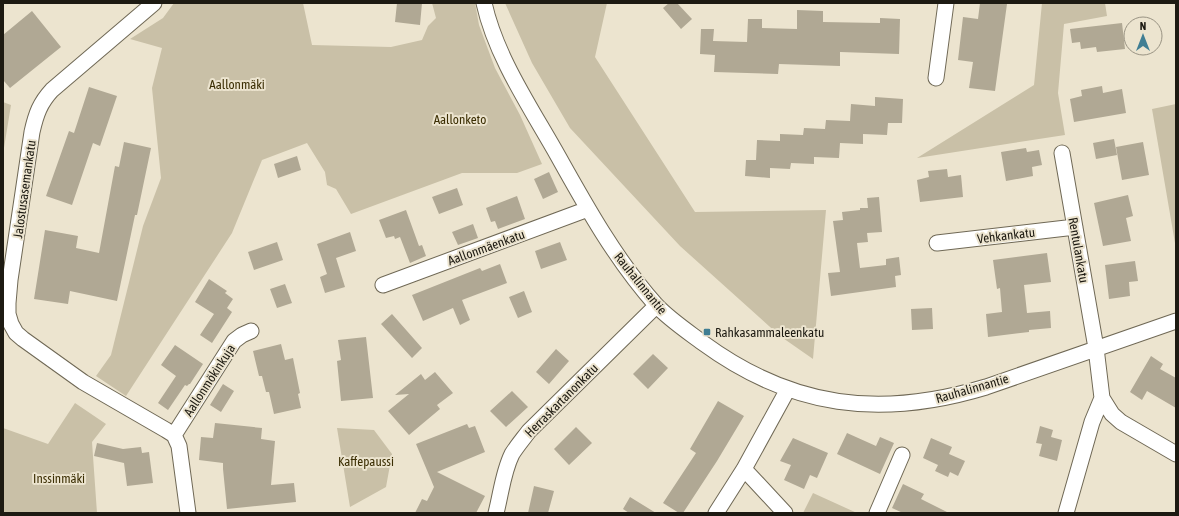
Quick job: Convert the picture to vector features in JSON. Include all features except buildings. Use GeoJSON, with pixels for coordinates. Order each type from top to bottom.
{"type":"FeatureCollection","features":[{"type":"Feature","properties":{"kind":"street","name":"Jalostusasemankatu"},"geometry":{"type":"LineString","coordinates":[[154,3],[52,90],[39,109],[34,120],[32,132],[10,280],[8,314],[11,324],[23,339],[83,382],[174,435]]}},
{"type":"Feature","properties":{"kind":"street","name":"Rauhalinnantie"},"geometry":{"type":"LineString","coordinates":[[484,3],[488,22],[514,79],[588,209],[618,256],[656,306],[671,319],[720,355],[755,375],[788,389],[811,396],[861,405],[888,405],[940,399],[962,394],[1176,321]]}},
{"type":"Feature","properties":{"kind":"street"},"geometry":{"type":"LineString","coordinates":[[936,78],[946,3]]}},
{"type":"Feature","properties":{"kind":"street","name":"Rentulankatu"},"geometry":{"type":"LineString","coordinates":[[1062,153],[1096,348],[1102,398]]}},
{"type":"Feature","properties":{"kind":"street","name":"Aallonmäenkatu"},"geometry":{"type":"LineString","coordinates":[[383,285],[588,209]]}},
{"type":"Feature","properties":{"kind":"street","name":"Vehkankatu"},"geometry":{"type":"LineString","coordinates":[[937,243],[1075,226]]}},
{"type":"Feature","properties":{"kind":"street","name":"Herraskartanonkatu"},"geometry":{"type":"LineString","coordinates":[[496,513],[507,469],[512,455],[519,443],[529,431],[656,306]]}},
{"type":"Feature","properties":{"kind":"street","name":"Aallonmökinkuja"},"geometry":{"type":"LineString","coordinates":[[174,435],[234,341],[251,331]]}},
{"type":"Feature","properties":{"kind":"street"},"geometry":{"type":"LineString","coordinates":[[716,513],[744,469],[788,389]]}},
{"type":"Feature","properties":{"kind":"street"},"geometry":{"type":"LineString","coordinates":[[1102,398],[1112,414],[1121,422],[1176,454]]}},
{"type":"Feature","properties":{"kind":"street"},"geometry":{"type":"LineString","coordinates":[[1066,513],[1092,422],[1102,398]]}},
{"type":"Feature","properties":{"kind":"street"},"geometry":{"type":"LineString","coordinates":[[174,435],[179,446],[188,513]]}},
{"type":"Feature","properties":{"kind":"street"},"geometry":{"type":"LineString","coordinates":[[877,513],[902,455]]}},
{"type":"Feature","properties":{"kind":"street"},"geometry":{"type":"LineString","coordinates":[[744,469],[785,513]]}},
{"type":"Feature","properties":{"kind":"green space","name":"Aallonmäki"},"geometry":{"type":"Polygon","coordinates":[[[174,3],[303,3],[312,45],[391,47],[422,40],[428,26],[436,18],[432,3],[475,3],[479,25],[495,68],[520,115],[542,164],[517,173],[462,173],[351,214],[336,189],[327,185],[325,172],[307,143],[262,160],[232,233],[126,396],[96,376],[111,355],[143,226],[161,178],[152,88],[162,48],[130,39],[163,18],[174,3]]]}},
{"type":"Feature","properties":{"kind":"green space"},"geometry":{"type":"Polygon","coordinates":[[[505,3],[607,3],[595,57],[695,212],[826,210],[813,359],[780,336],[680,246],[570,128],[532,63],[505,3]]]}},
{"type":"Feature","properties":{"kind":"green space"},"geometry":{"type":"Polygon","coordinates":[[[1042,3],[1105,3],[1107,16],[1064,24],[1058,93],[1065,135],[917,158],[1034,85],[1042,3]]]}},
{"type":"Feature","properties":{"kind":"green space"},"geometry":{"type":"Polygon","coordinates":[[[3,102],[11,105],[3,154],[3,102]]]}},
{"type":"Feature","properties":{"kind":"green space"},"geometry":{"type":"Polygon","coordinates":[[[1176,104],[1176,249],[1152,109],[1176,104]]]}},
{"type":"Feature","properties":{"kind":"green space","name":"Inssinmäki"},"geometry":{"type":"Polygon","coordinates":[[[75,403],[106,424],[92,442],[97,513],[3,513],[3,428],[48,444],[75,403]]]}},
{"type":"Feature","properties":{"kind":"green space","name":"Kaffepaussi"},"geometry":{"type":"Polygon","coordinates":[[[337,428],[374,430],[392,454],[386,487],[350,507],[337,428]]]}},
{"type":"Feature","properties":{"kind":"green space"},"geometry":{"type":"Polygon","coordinates":[[[813,493],[857,513],[803,513],[813,493]]]}},
{"type":"Feature","properties":{"kind":"place","name":"Rahkasammaleenkatu"},"geometry":{"type":"Point","coordinates":[707,332]}},
{"type":"Feature","properties":{"kind":"park label","name":"Aallonketo"},"geometry":{"type":"Point","coordinates":[460,119]}}]}
